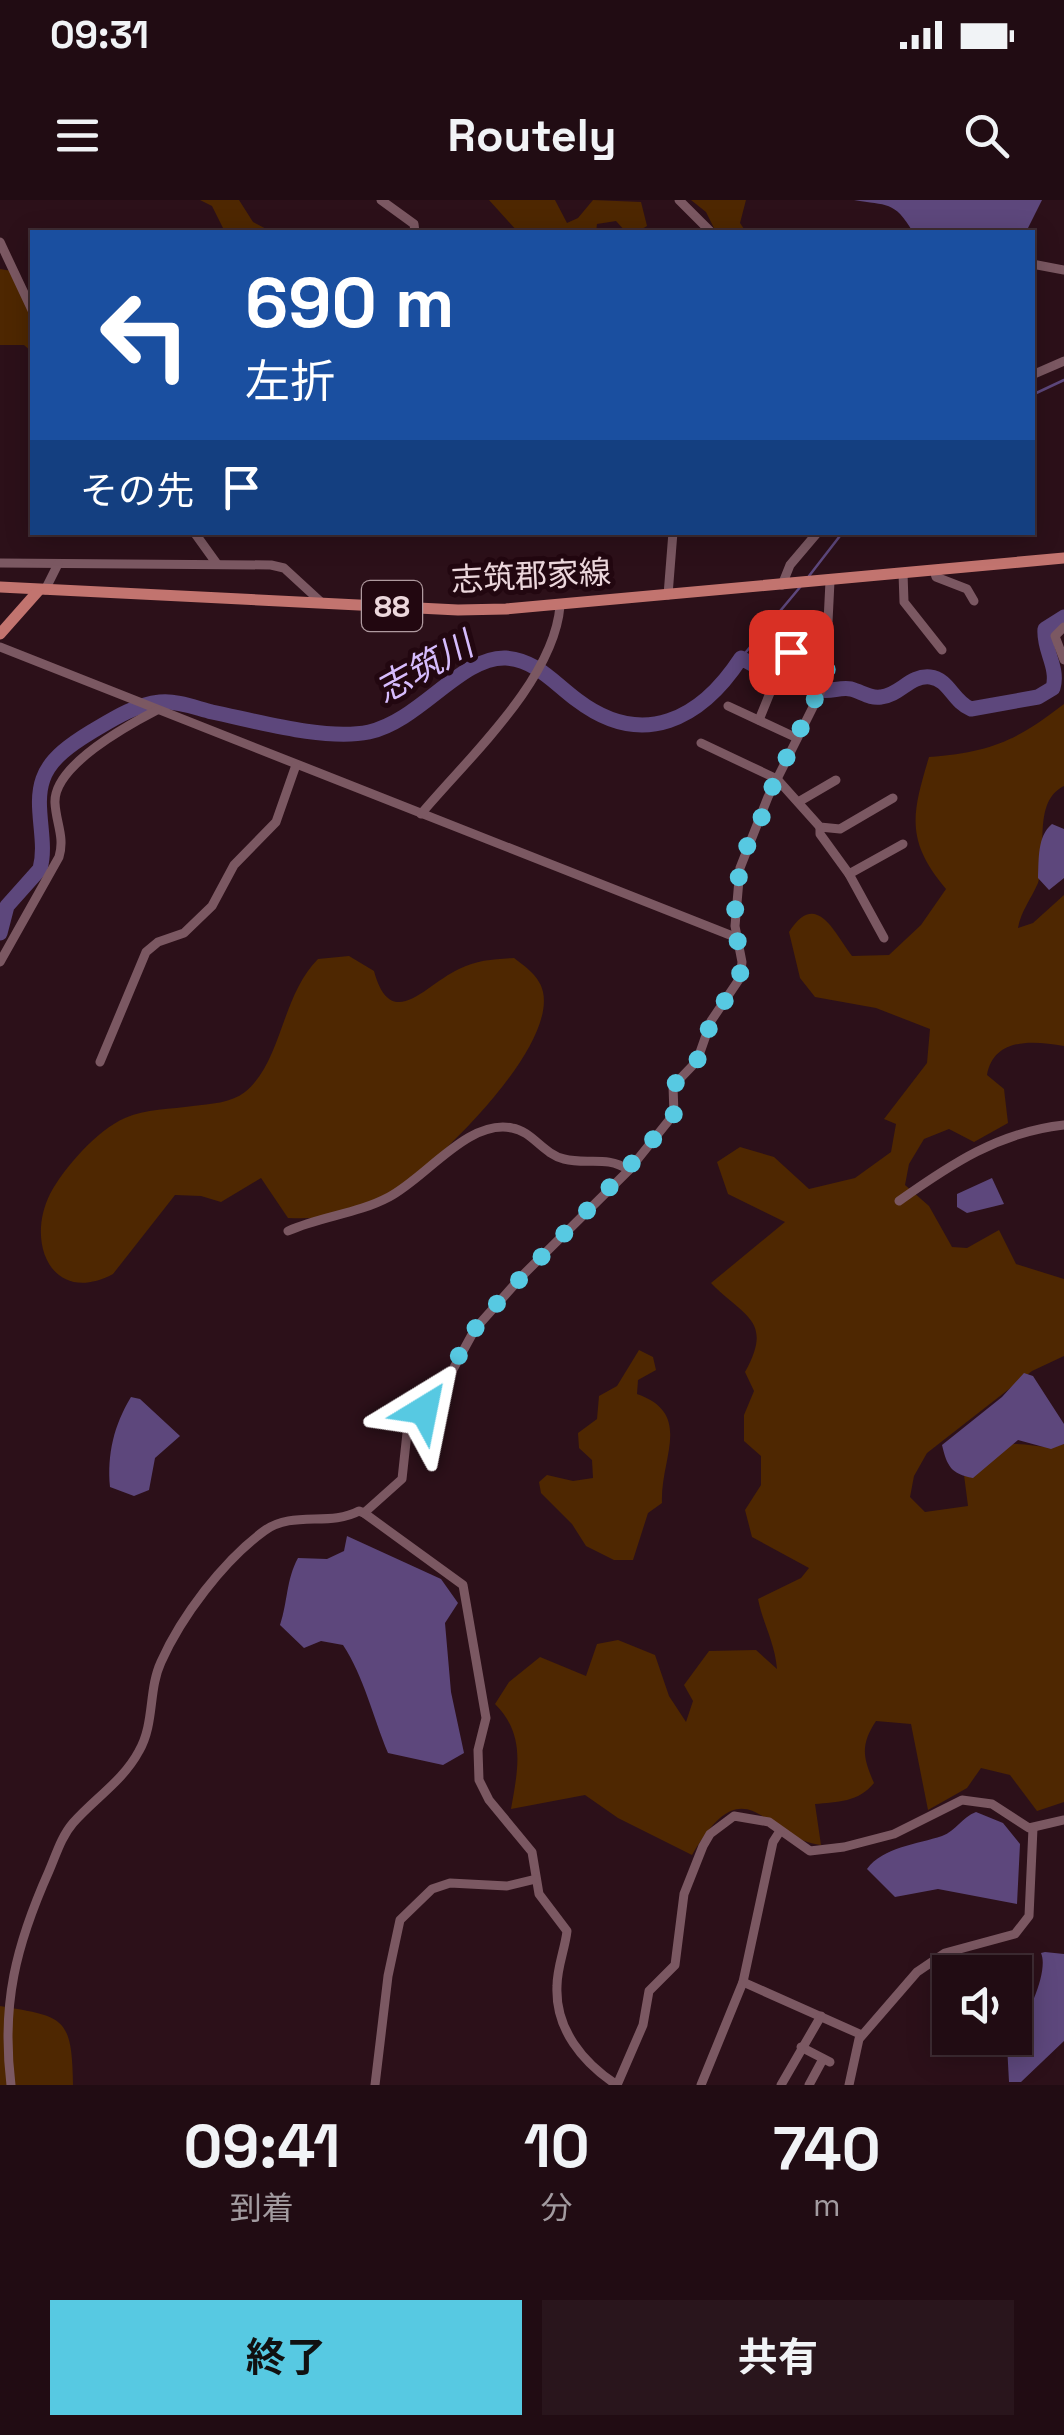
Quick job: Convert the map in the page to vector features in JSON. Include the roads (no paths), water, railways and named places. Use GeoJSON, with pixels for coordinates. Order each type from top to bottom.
{"type":"FeatureCollection","features":[{"type":"Feature","properties":{"kind":"main road","name":"志筑郡家線"},"geometry":{"type":"LineString","coordinates":[[0,588],[458,610],[560,606],[1064,558]]}},
{"type":"Feature","properties":{"kind":"main road"},"geometry":{"type":"LineString","coordinates":[[0,634],[42,590]]}},
{"type":"Feature","properties":{"kind":"street"},"geometry":{"type":"LineString","coordinates":[[381,200],[414,224],[415,230]]}},
{"type":"Feature","properties":{"kind":"street"},"geometry":{"type":"LineString","coordinates":[[680,200],[709,230]]}},
{"type":"Feature","properties":{"kind":"street"},"geometry":{"type":"LineString","coordinates":[[0,242],[30,306]]}},
{"type":"Feature","properties":{"kind":"street"},"geometry":{"type":"LineString","coordinates":[[1035,265],[1064,270]]}},
{"type":"Feature","properties":{"kind":"street"},"geometry":{"type":"LineString","coordinates":[[1035,374],[1064,362]]}},
{"type":"Feature","properties":{"kind":"street"},"geometry":{"type":"LineString","coordinates":[[196,535],[218,564]]}},
{"type":"Feature","properties":{"kind":"street"},"geometry":{"type":"LineString","coordinates":[[668,595],[673,535]]}},
{"type":"Feature","properties":{"kind":"street"},"geometry":{"type":"LineString","coordinates":[[782,584],[790,564],[815,535]]}},
{"type":"Feature","properties":{"kind":"street"},"geometry":{"type":"LineString","coordinates":[[0,563],[284,568],[321,602]]}},
{"type":"Feature","properties":{"kind":"street"},"geometry":{"type":"LineString","coordinates":[[42,590],[58,564]]}},
{"type":"Feature","properties":{"kind":"street"},"geometry":{"type":"LineString","coordinates":[[934,570],[936,577],[967,589],[974,600]]}},
{"type":"Feature","properties":{"kind":"street"},"geometry":{"type":"LineString","coordinates":[[903,573],[904,602],[942,650]]}},
{"type":"Feature","properties":{"kind":"street"},"geometry":{"type":"LineString","coordinates":[[12,2085],[6,2009],[24,1935],[63,1837],[120,1780],[140,1751],[151,1720],[160,1663],[216,1581],[260,1534],[291,1520],[364,1513],[402,1479],[408,1424],[439,1396],[475,1329],[523,1275],[629,1170],[674,1114],[673,1086],[697,1061],[712,1020],[740,978],[741,955],[735,938],[740,868],[777,779],[824,683],[828,658],[826,581]]}},
{"type":"Feature","properties":{"kind":"street"},"geometry":{"type":"LineString","coordinates":[[420,814],[523,694],[554,638],[560,606]]}},
{"type":"Feature","properties":{"kind":"street"},"geometry":{"type":"LineString","coordinates":[[1064,628],[1055,636],[1064,660]]}},
{"type":"Feature","properties":{"kind":"street"},"geometry":{"type":"LineString","coordinates":[[0,647],[735,938]]}},
{"type":"Feature","properties":{"kind":"street"},"geometry":{"type":"LineString","coordinates":[[791,652],[808,659],[828,658]]}},
{"type":"Feature","properties":{"kind":"street"},"geometry":{"type":"LineString","coordinates":[[758,720],[774,683]]}},
{"type":"Feature","properties":{"kind":"street"},"geometry":{"type":"LineString","coordinates":[[728,706],[797,738]]}},
{"type":"Feature","properties":{"kind":"street"},"geometry":{"type":"LineString","coordinates":[[0,962],[59,857],[62,838],[55,802],[60,782],[74,764],[156,709]]}},
{"type":"Feature","properties":{"kind":"street"},"geometry":{"type":"LineString","coordinates":[[701,744],[777,779],[800,801],[820,826],[820,834],[884,938]]}},
{"type":"Feature","properties":{"kind":"street"},"geometry":{"type":"LineString","coordinates":[[100,1062],[146,952],[158,942],[184,934],[212,906],[234,865],[276,822],[296,765]]}},
{"type":"Feature","properties":{"kind":"street"},"geometry":{"type":"LineString","coordinates":[[800,801],[836,780]]}},
{"type":"Feature","properties":{"kind":"street"},"geometry":{"type":"LineString","coordinates":[[820,826],[840,829],[893,798]]}},
{"type":"Feature","properties":{"kind":"street"},"geometry":{"type":"LineString","coordinates":[[848,874],[902,844]]}},
{"type":"Feature","properties":{"kind":"street"},"geometry":{"type":"LineString","coordinates":[[899,1201],[951,1164],[993,1142],[1025,1131],[1064,1125]]}},
{"type":"Feature","properties":{"kind":"street"},"geometry":{"type":"LineString","coordinates":[[288,1230],[359,1212],[391,1196],[432,1170],[458,1144],[492,1128],[514,1128],[556,1157],[572,1161],[606,1158],[629,1170]]}},
{"type":"Feature","properties":{"kind":"street"},"geometry":{"type":"LineString","coordinates":[[364,1513],[463,1586],[486,1718],[478,1750],[480,1780],[488,1800],[532,1852],[545,1906],[567,1930],[556,1983],[564,2028],[594,2070],[617,2085],[642,2025],[649,1991],[675,1965],[684,1894],[710,1834],[734,1816],[760,1819],[810,1851],[894,1834],[962,1800],[992,1804],[1033,1828],[1064,1820]]}},
{"type":"Feature","properties":{"kind":"street"},"geometry":{"type":"LineString","coordinates":[[849,2085],[850,2066],[862,2034],[931,1960],[1015,1934],[1024,1927],[1029,1916],[1033,1828]]}},
{"type":"Feature","properties":{"kind":"street"},"geometry":{"type":"LineString","coordinates":[[701,2085],[743,1982],[773,1842],[780,1831]]}},
{"type":"Feature","properties":{"kind":"street"},"geometry":{"type":"LineString","coordinates":[[375,2085],[388,1976],[400,1920],[432,1889],[450,1883],[507,1886],[536,1879]]}},
{"type":"Feature","properties":{"kind":"street"},"geometry":{"type":"LineString","coordinates":[[743,1982],[862,2034]]}},
{"type":"Feature","properties":{"kind":"street"},"geometry":{"type":"LineString","coordinates":[[781,2085],[821,2016]]}},
{"type":"Feature","properties":{"kind":"street"},"geometry":{"type":"LineString","coordinates":[[801,2048],[826,2060],[809,2085]]}},
{"type":"Feature","properties":{"kind":"waterway"},"geometry":{"type":"LineString","coordinates":[[1035,394],[1064,380]]}},
{"type":"Feature","properties":{"kind":"waterway"},"geometry":{"type":"LineString","coordinates":[[809,576],[841,535]]}},
{"type":"Feature","properties":{"kind":"waterway"},"geometry":{"type":"LineString","coordinates":[[741,658],[801,586]]}},
{"type":"Feature","properties":{"kind":"waterway","name":"志筑川"},"geometry":{"type":"LineString","coordinates":[[0,933],[7,906],[40,869],[39,801],[46,771],[77,741],[141,706],[173,702],[312,732],[369,732],[406,716],[473,667],[506,658],[536,668],[601,715],[647,725],[669,721],[689,711],[708,697],[741,658],[800,685],[825,690],[851,689],[873,697],[888,695],[917,679],[930,677],[942,682],[971,709],[1038,697],[1053,688],[1054,673],[1045,629],[1064,617]]}}]}
